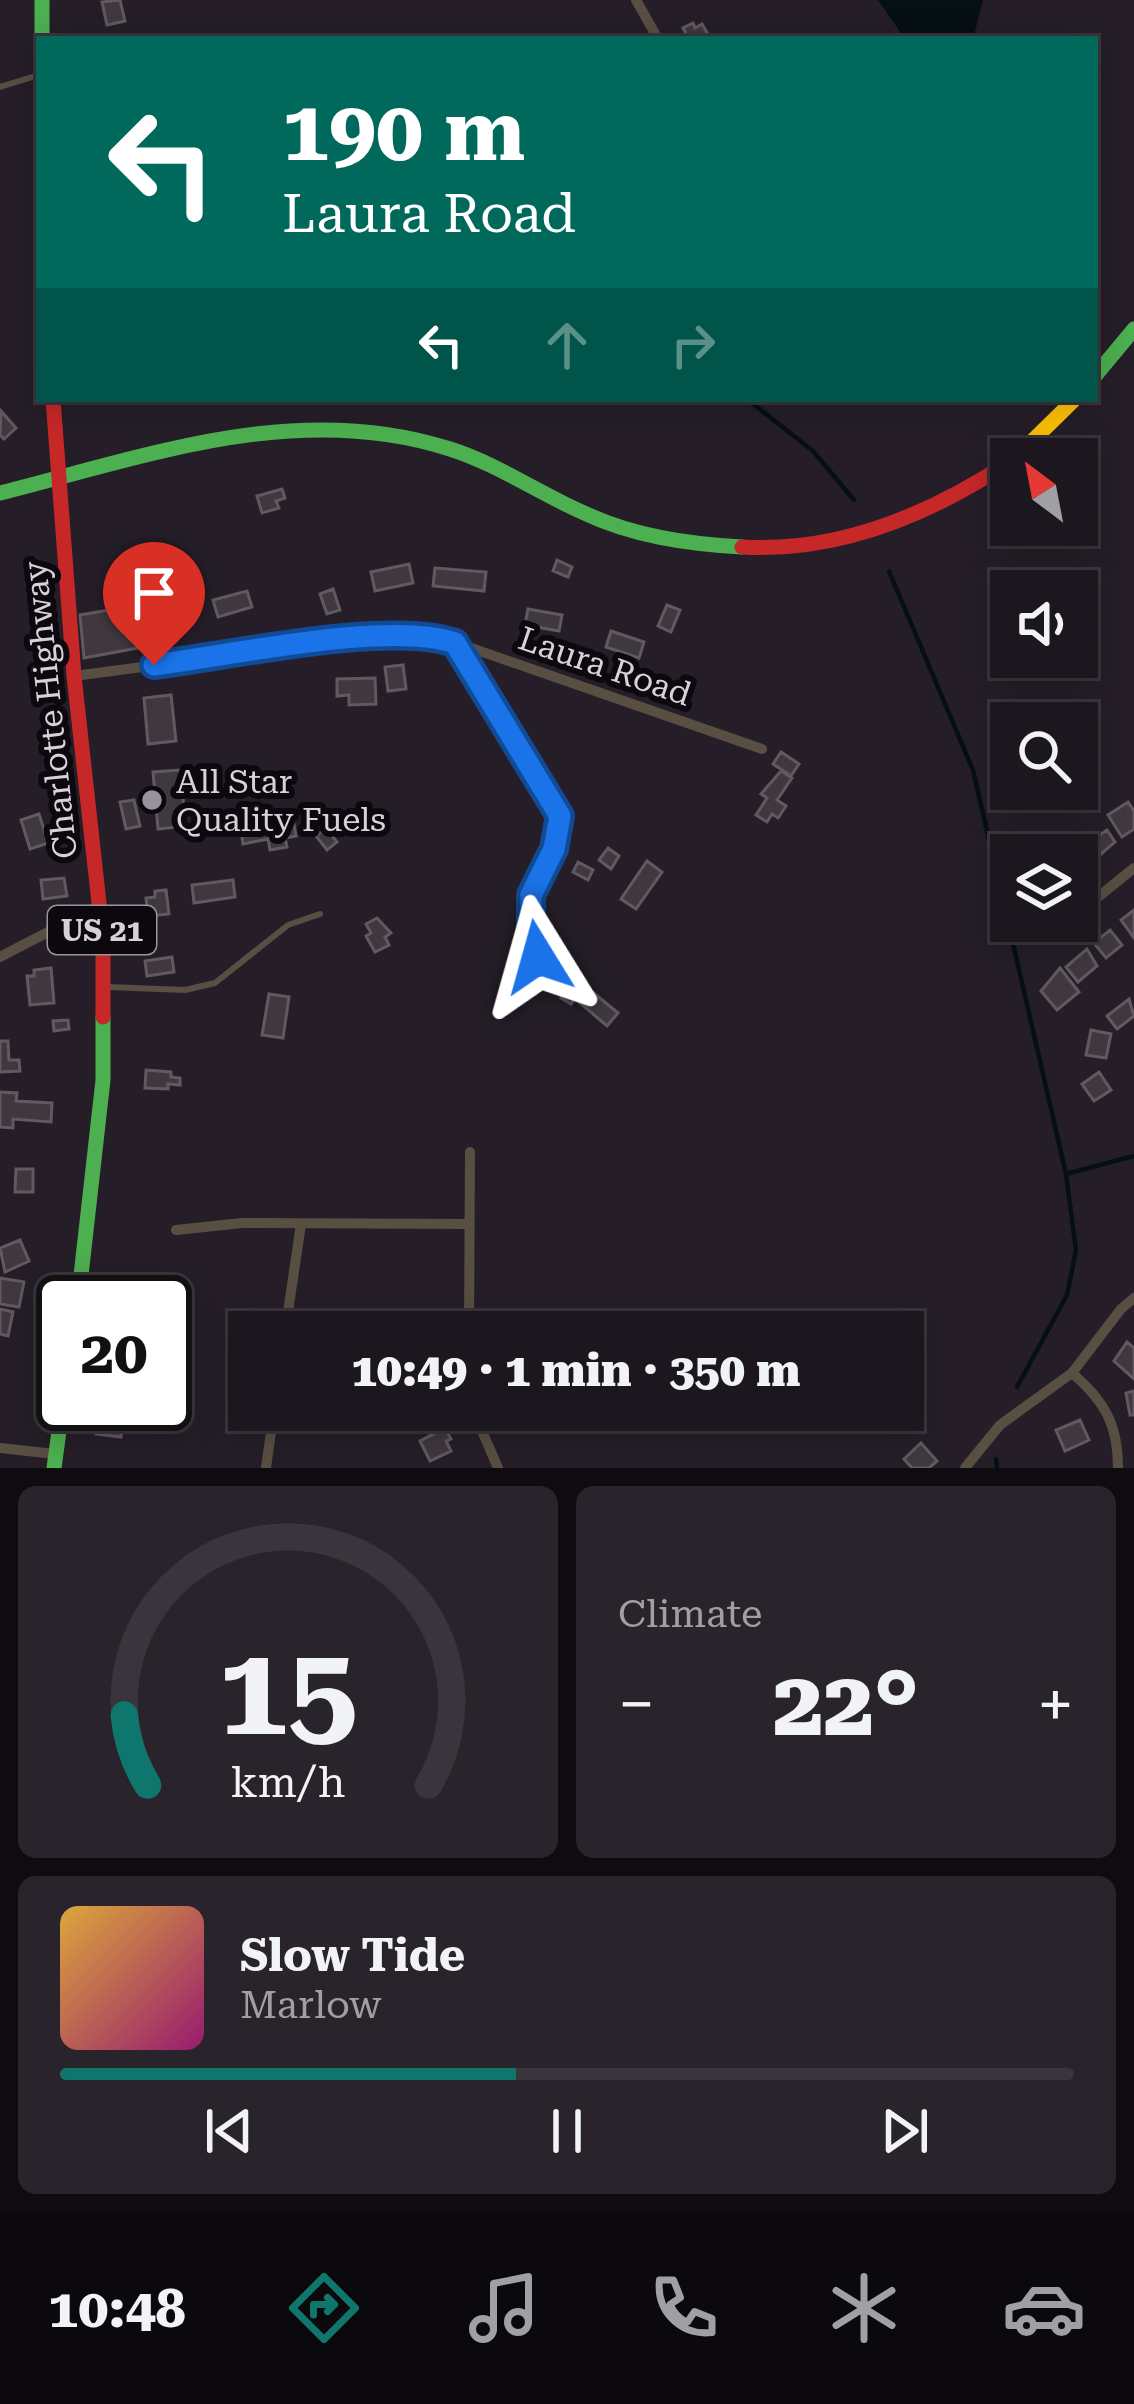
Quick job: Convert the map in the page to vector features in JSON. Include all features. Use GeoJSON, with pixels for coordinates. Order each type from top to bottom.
{"type":"FeatureCollection","features":[{"type":"Feature","properties":{"kind":"street"},"geometry":{"type":"LineString","coordinates":[[42,0],[42,36]]}},
{"type":"Feature","properties":{"kind":"street"},"geometry":{"type":"LineString","coordinates":[[636,0],[656,36]]}},
{"type":"Feature","properties":{"kind":"street"},"geometry":{"type":"LineString","coordinates":[[1098,372],[1134,329]]}},
{"type":"Feature","properties":{"kind":"street","name":"Charlotte Highway"},"geometry":{"type":"LineString","coordinates":[[53,402],[104,987],[103,1080],[82,1275]]}},
{"type":"Feature","properties":{"kind":"street"},"geometry":{"type":"LineString","coordinates":[[1035,438],[1072,402]]}},
{"type":"Feature","properties":{"kind":"street"},"geometry":{"type":"LineString","coordinates":[[0,493],[234,438],[293,429],[351,429],[456,450],[623,528],[671,540],[753,548],[823,543],[896,524],[956,497],[990,475]]}},
{"type":"Feature","properties":{"kind":"street","name":"Laura Road"},"geometry":{"type":"LineString","coordinates":[[74,676],[369,637],[431,634],[761,749]]}},
{"type":"Feature","properties":{"kind":"street"},"geometry":{"type":"LineString","coordinates":[[1098,897],[1134,868]]}},
{"type":"Feature","properties":{"kind":"street"},"geometry":{"type":"LineString","coordinates":[[0,957],[100,905]]}},
{"type":"Feature","properties":{"kind":"street"},"geometry":{"type":"LineString","coordinates":[[469,1311],[470,1152]]}},
{"type":"Feature","properties":{"kind":"street"},"geometry":{"type":"LineString","coordinates":[[176,1230],[242,1223],[469,1224]]}},
{"type":"Feature","properties":{"kind":"street"},"geometry":{"type":"LineString","coordinates":[[288,1311],[301,1224]]}},
{"type":"Feature","properties":{"kind":"street"},"geometry":{"type":"LineString","coordinates":[[965,1468],[1000,1425],[1072,1373],[1134,1298]]}},
{"type":"Feature","properties":{"kind":"street"},"geometry":{"type":"LineString","coordinates":[[1072,1373],[1106,1407],[1114,1424],[1118,1468]]}},
{"type":"Feature","properties":{"kind":"street"},"geometry":{"type":"LineString","coordinates":[[0,1448],[54,1461],[59,1431]]}},
{"type":"Feature","properties":{"kind":"street"},"geometry":{"type":"LineString","coordinates":[[266,1468],[271,1431]]}},
{"type":"Feature","properties":{"kind":"street"},"geometry":{"type":"LineString","coordinates":[[482,1431],[498,1468]]}},
{"type":"Feature","properties":{"kind":"lane"},"geometry":{"type":"LineString","coordinates":[[0,87],[36,76]]}},
{"type":"Feature","properties":{"kind":"lane"},"geometry":{"type":"LineString","coordinates":[[455,643],[560,816],[554,849],[538,876],[529,908],[546,979]]}},
{"type":"Feature","properties":{"kind":"lane"},"geometry":{"type":"LineString","coordinates":[[104,987],[185,990],[215,983],[288,925],[320,914]]}},
{"type":"Feature","properties":{"kind":"shaded area"},"geometry":{"type":"Polygon","coordinates":[[[878,0],[983,0],[974,36],[903,36],[878,0]]]}},
{"type":"Feature","properties":{"kind":"building"},"geometry":{"type":"Polygon","coordinates":[[[120,0],[125,21],[107,25],[102,2],[120,0]]]}},
{"type":"Feature","properties":{"kind":"building"},"geometry":{"type":"Polygon","coordinates":[[[702,24],[709,36],[687,36],[683,28],[702,24]]]}},
{"type":"Feature","properties":{"kind":"building"},"geometry":{"type":"Polygon","coordinates":[[[1,411],[16,428],[4,439],[0,435],[1,411]]]}},
{"type":"Feature","properties":{"kind":"building"},"geometry":{"type":"Polygon","coordinates":[[[282,489],[285,498],[276,501],[279,508],[262,513],[257,496],[282,489]]]}},
{"type":"Feature","properties":{"kind":"building"},"geometry":{"type":"Polygon","coordinates":[[[557,560],[572,567],[568,577],[553,571],[557,560]]]}},
{"type":"Feature","properties":{"kind":"building"},"geometry":{"type":"Polygon","coordinates":[[[409,564],[413,583],[375,591],[371,572],[409,564]]]}},
{"type":"Feature","properties":{"kind":"building"},"geometry":{"type":"Polygon","coordinates":[[[435,568],[486,572],[484,591],[433,586],[435,568]]]}},
{"type":"Feature","properties":{"kind":"building"},"geometry":{"type":"Polygon","coordinates":[[[177,574],[183,605],[167,609],[162,577],[177,574]]]}},
{"type":"Feature","properties":{"kind":"building"},"geometry":{"type":"Polygon","coordinates":[[[333,589],[340,610],[327,614],[320,594],[333,589]]]}},
{"type":"Feature","properties":{"kind":"building"},"geometry":{"type":"Polygon","coordinates":[[[247,591],[252,607],[218,617],[213,600],[247,591]]]}},
{"type":"Feature","properties":{"kind":"building"},"geometry":{"type":"Polygon","coordinates":[[[667,605],[680,610],[671,632],[658,626],[667,605]]]}},
{"type":"Feature","properties":{"kind":"building"},"geometry":{"type":"Polygon","coordinates":[[[132,606],[138,648],[84,658],[80,615],[132,606]]]}},
{"type":"Feature","properties":{"kind":"building"},"geometry":{"type":"Polygon","coordinates":[[[528,609],[562,615],[559,631],[525,625],[528,609]]]}},
{"type":"Feature","properties":{"kind":"building"},"geometry":{"type":"Polygon","coordinates":[[[611,631],[644,642],[639,658],[606,647],[611,631]]]}},
{"type":"Feature","properties":{"kind":"building"},"geometry":{"type":"Polygon","coordinates":[[[403,665],[406,689],[388,691],[385,667],[403,665]]]}},
{"type":"Feature","properties":{"kind":"building"},"geometry":{"type":"Polygon","coordinates":[[[375,678],[376,704],[349,705],[349,695],[337,696],[337,679],[375,678]]]}},
{"type":"Feature","properties":{"kind":"building"},"geometry":{"type":"Polygon","coordinates":[[[171,695],[176,741],[148,744],[144,698],[171,695]]]}},
{"type":"Feature","properties":{"kind":"building"},"geometry":{"type":"Polygon","coordinates":[[[781,752],[799,764],[791,776],[773,764],[781,752]]]}},
{"type":"Feature","properties":{"kind":"building"},"geometry":{"type":"Polygon","coordinates":[[[180,770],[186,826],[158,829],[153,772],[180,770]]]}},
{"type":"Feature","properties":{"kind":"building"},"geometry":{"type":"Polygon","coordinates":[[[781,771],[792,778],[777,800],[786,806],[778,818],[772,814],[767,822],[756,815],[767,798],[761,794],[781,771]]]}},
{"type":"Feature","properties":{"kind":"building"},"geometry":{"type":"Polygon","coordinates":[[[134,800],[140,826],[126,829],[120,802],[134,800]]]}},
{"type":"Feature","properties":{"kind":"building"},"geometry":{"type":"Polygon","coordinates":[[[1128,802],[1134,811],[1134,829],[1122,837],[1108,815],[1128,802]]]}},
{"type":"Feature","properties":{"kind":"building"},"geometry":{"type":"Polygon","coordinates":[[[292,813],[296,836],[285,838],[287,847],[270,850],[268,839],[243,844],[240,823],[292,813]]]}},
{"type":"Feature","properties":{"kind":"building"},"geometry":{"type":"Polygon","coordinates":[[[39,814],[48,843],[30,849],[21,820],[39,814]]]}},
{"type":"Feature","properties":{"kind":"building"},"geometry":{"type":"Polygon","coordinates":[[[326,828],[337,842],[327,850],[316,836],[326,828]]]}},
{"type":"Feature","properties":{"kind":"building"},"geometry":{"type":"Polygon","coordinates":[[[1107,830],[1115,842],[1098,857],[1098,836],[1107,830]]]}},
{"type":"Feature","properties":{"kind":"building"},"geometry":{"type":"Polygon","coordinates":[[[608,848],[619,856],[611,869],[599,860],[608,848]]]}},
{"type":"Feature","properties":{"kind":"building"},"geometry":{"type":"Polygon","coordinates":[[[647,861],[662,872],[636,909],[621,899],[647,861]]]}},
{"type":"Feature","properties":{"kind":"building"},"geometry":{"type":"Polygon","coordinates":[[[578,862],[593,870],[588,880],[573,872],[578,862]]]}},
{"type":"Feature","properties":{"kind":"building"},"geometry":{"type":"Polygon","coordinates":[[[64,878],[67,896],[43,899],[41,880],[64,878]]]}},
{"type":"Feature","properties":{"kind":"building"},"geometry":{"type":"Polygon","coordinates":[[[233,880],[235,897],[194,903],[192,885],[233,880]]]}},
{"type":"Feature","properties":{"kind":"building"},"geometry":{"type":"Polygon","coordinates":[[[166,890],[169,914],[148,916],[146,898],[166,890]]]}},
{"type":"Feature","properties":{"kind":"building"},"geometry":{"type":"Polygon","coordinates":[[[1134,910],[1134,938],[1121,920],[1134,910]]]}},
{"type":"Feature","properties":{"kind":"building"},"geometry":{"type":"Polygon","coordinates":[[[377,918],[391,933],[385,937],[389,945],[375,952],[366,936],[371,933],[366,924],[377,918]]]}},
{"type":"Feature","properties":{"kind":"building"},"geometry":{"type":"Polygon","coordinates":[[[1110,930],[1122,945],[1106,958],[1094,943],[1110,930]]]}},
{"type":"Feature","properties":{"kind":"building"},"geometry":{"type":"Polygon","coordinates":[[[1087,949],[1097,966],[1078,982],[1066,967],[1087,949]]]}},
{"type":"Feature","properties":{"kind":"building"},"geometry":{"type":"Polygon","coordinates":[[[172,957],[174,972],[147,976],[145,961],[172,957]]]}},
{"type":"Feature","properties":{"kind":"building"},"geometry":{"type":"Polygon","coordinates":[[[51,968],[54,1003],[30,1005],[27,976],[51,968]]]}},
{"type":"Feature","properties":{"kind":"building"},"geometry":{"type":"Polygon","coordinates":[[[1060,968],[1079,992],[1057,1010],[1041,991],[1060,968]]]}},
{"type":"Feature","properties":{"kind":"building"},"geometry":{"type":"Polygon","coordinates":[[[568,987],[578,994],[571,1004],[561,998],[568,987]]]}},
{"type":"Feature","properties":{"kind":"building"},"geometry":{"type":"Polygon","coordinates":[[[589,989],[618,1013],[607,1026],[579,1002],[589,989]]]}},
{"type":"Feature","properties":{"kind":"building"},"geometry":{"type":"Polygon","coordinates":[[[269,994],[289,997],[283,1038],[262,1035],[269,994]]]}},
{"type":"Feature","properties":{"kind":"building"},"geometry":{"type":"Polygon","coordinates":[[[1129,999],[1134,1016],[1117,1029],[1107,1016],[1129,999]]]}},
{"type":"Feature","properties":{"kind":"building"},"geometry":{"type":"Polygon","coordinates":[[[68,1020],[69,1029],[54,1031],[53,1021],[68,1020]]]}},
{"type":"Feature","properties":{"kind":"building"},"geometry":{"type":"Polygon","coordinates":[[[1091,1030],[1111,1034],[1106,1058],[1086,1055],[1091,1030]]]}},
{"type":"Feature","properties":{"kind":"building"},"geometry":{"type":"Polygon","coordinates":[[[0,1041],[8,1041],[9,1060],[19,1060],[20,1071],[0,1072],[0,1041]]]}},
{"type":"Feature","properties":{"kind":"building"},"geometry":{"type":"Polygon","coordinates":[[[146,1070],[171,1072],[171,1077],[180,1078],[180,1085],[145,1088],[146,1070]]]}},
{"type":"Feature","properties":{"kind":"building"},"geometry":{"type":"Polygon","coordinates":[[[1099,1072],[1111,1090],[1094,1101],[1082,1084],[1099,1072]]]}},
{"type":"Feature","properties":{"kind":"building"},"geometry":{"type":"Polygon","coordinates":[[[0,1092],[17,1093],[16,1101],[52,1103],[51,1122],[13,1119],[13,1128],[0,1127],[0,1092]]]}},
{"type":"Feature","properties":{"kind":"building"},"geometry":{"type":"Polygon","coordinates":[[[16,1169],[33,1169],[33,1192],[15,1192],[16,1169]]]}},
{"type":"Feature","properties":{"kind":"building"},"geometry":{"type":"Polygon","coordinates":[[[20,1240],[29,1261],[5,1272],[0,1248],[20,1240]]]}},
{"type":"Feature","properties":{"kind":"building"},"geometry":{"type":"Polygon","coordinates":[[[0,1278],[24,1282],[19,1307],[0,1304],[0,1278]]]}},
{"type":"Feature","properties":{"kind":"building"},"geometry":{"type":"Polygon","coordinates":[[[0,1309],[13,1312],[8,1336],[0,1334],[0,1309]]]}},
{"type":"Feature","properties":{"kind":"building"},"geometry":{"type":"Polygon","coordinates":[[[1127,1342],[1134,1348],[1134,1379],[1114,1361],[1127,1342]]]}},
{"type":"Feature","properties":{"kind":"building"},"geometry":{"type":"Polygon","coordinates":[[[1134,1391],[1134,1415],[1130,1415],[1126,1393],[1134,1391]]]}},
{"type":"Feature","properties":{"kind":"building"},"geometry":{"type":"Polygon","coordinates":[[[1080,1420],[1089,1440],[1065,1451],[1056,1430],[1080,1420]]]}},
{"type":"Feature","properties":{"kind":"building"},"geometry":{"type":"Polygon","coordinates":[[[96,1431],[121,1431],[121,1437],[96,1431]]]}},
{"type":"Feature","properties":{"kind":"building"},"geometry":{"type":"Polygon","coordinates":[[[447,1431],[451,1451],[430,1461],[420,1441],[447,1431]]]}},
{"type":"Feature","properties":{"kind":"building"},"geometry":{"type":"Polygon","coordinates":[[[921,1443],[937,1461],[929,1468],[912,1468],[904,1459],[921,1443]]]}},
{"type":"Feature","properties":{"kind":"waterway"},"geometry":{"type":"LineString","coordinates":[[751,402],[813,451],[854,500]]}},
{"type":"Feature","properties":{"kind":"waterway"},"geometry":{"type":"LineString","coordinates":[[889,571],[973,770],[1066,1174],[1076,1250],[1067,1295],[1017,1387]]}},
{"type":"Feature","properties":{"kind":"waterway"},"geometry":{"type":"LineString","coordinates":[[1066,1174],[1134,1156]]}},
{"type":"Feature","properties":{"kind":"waterway"},"geometry":{"type":"LineString","coordinates":[[996,1459],[997,1468]]}},
{"type":"Feature","properties":{"kind":"traffic: fast"},"geometry":{"type":"LineString","coordinates":[[42,0],[42,36]]}},
{"type":"Feature","properties":{"kind":"traffic: fast"},"geometry":{"type":"LineString","coordinates":[[1098,372],[1134,329]]}},
{"type":"Feature","properties":{"kind":"traffic: fast"},"geometry":{"type":"LineString","coordinates":[[0,493],[224,439],[337,430],[393,435],[450,449],[582,512],[640,533],[742,547]]}},
{"type":"Feature","properties":{"kind":"traffic: fast"},"geometry":{"type":"LineString","coordinates":[[81,1275],[103,1080],[103,1017]]}},
{"type":"Feature","properties":{"kind":"traffic: fast"},"geometry":{"type":"LineString","coordinates":[[54,1468],[59,1431]]}},
{"type":"Feature","properties":{"kind":"traffic: slow"},"geometry":{"type":"LineString","coordinates":[[1035,438],[1072,402]]}},
{"type":"Feature","properties":{"kind":"traffic: jam"},"geometry":{"type":"LineString","coordinates":[[53,402],[74,676],[103,939],[103,1017]]}},
{"type":"Feature","properties":{"kind":"traffic: jam"},"geometry":{"type":"LineString","coordinates":[[742,547],[814,544],[883,526],[949,498],[990,474]]}},
{"type":"Feature","properties":{"kind":"place","name":"All Star Quality Fuels"},"geometry":{"type":"Point","coordinates":[152,800]}},
{"type":"Feature","properties":{"kind":"route"},"geometry":{"type":"LineString","coordinates":[[154,665],[369,637],[431,634],[455,643],[560,816],[554,849],[531,895],[538,957]]}}]}
